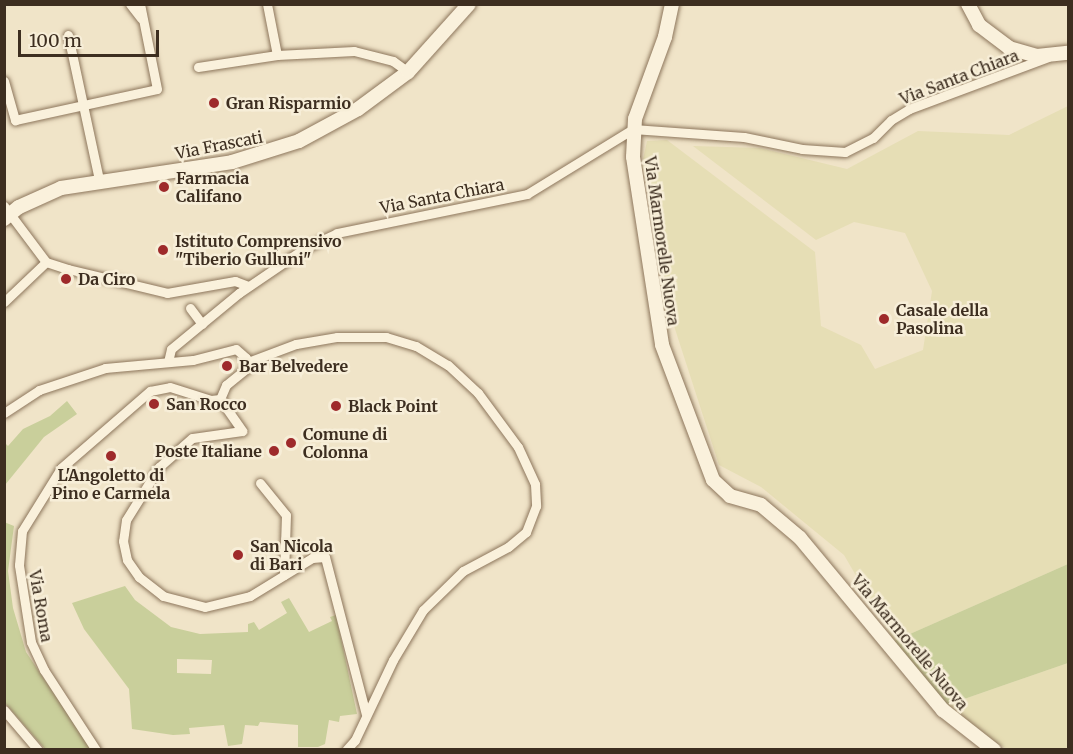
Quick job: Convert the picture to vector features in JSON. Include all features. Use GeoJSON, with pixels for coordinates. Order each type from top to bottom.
{"type":"FeatureCollection","features":[{"type":"Feature","properties":{"kind":"street"},"geometry":{"type":"LineString","coordinates":[[130,4],[144,23]]}},
{"type":"Feature","properties":{"kind":"street"},"geometry":{"type":"LineString","coordinates":[[4,81],[15,120],[157,89],[140,4]]}},
{"type":"Feature","properties":{"kind":"street"},"geometry":{"type":"LineString","coordinates":[[267,4],[277,55]]}},
{"type":"Feature","properties":{"kind":"street","name":"Via Frascati"},"geometry":{"type":"LineString","coordinates":[[6,213],[52,192],[99,180],[262,155],[330,126],[408,72],[469,4]]}},
{"type":"Feature","properties":{"kind":"street","name":"Via Marmorelle Nuova"},"geometry":{"type":"LineString","coordinates":[[672,4],[665,37],[633,129],[634,163],[662,345],[713,480],[730,496],[761,505],[800,538],[943,710],[994,750]]}},
{"type":"Feature","properties":{"kind":"street"},"geometry":{"type":"LineString","coordinates":[[968,4],[979,25],[999,42],[1021,52],[1050,56],[1068,53]]}},
{"type":"Feature","properties":{"kind":"street"},"geometry":{"type":"LineString","coordinates":[[68,35],[99,180]]}},
{"type":"Feature","properties":{"kind":"street"},"geometry":{"type":"LineString","coordinates":[[198,67],[277,55],[358,51],[393,61],[408,72]]}},
{"type":"Feature","properties":{"kind":"street","name":"Via Santa Chiara"},"geometry":{"type":"LineString","coordinates":[[168,362],[170,351],[248,286],[337,233],[527,194],[633,129],[744,137],[845,152],[873,138],[891,120],[909,109],[1050,56]]}},
{"type":"Feature","properties":{"kind":"street"},"geometry":{"type":"LineString","coordinates":[[6,213],[46,262],[167,292],[235,281],[248,286]]}},
{"type":"Feature","properties":{"kind":"street"},"geometry":{"type":"LineString","coordinates":[[4,302],[46,262]]}},
{"type":"Feature","properties":{"kind":"street"},"geometry":{"type":"LineString","coordinates":[[190,308],[202,324]]}},
{"type":"Feature","properties":{"kind":"street"},"geometry":{"type":"LineString","coordinates":[[247,360],[301,343],[337,336],[386,338],[416,346],[452,368],[478,393],[518,447],[534,480],[536,506],[526,532],[508,547],[463,571],[423,610],[366,714],[355,740],[346,750]]}},
{"type":"Feature","properties":{"kind":"street"},"geometry":{"type":"LineString","coordinates":[[4,413],[39,390],[105,368],[198,359],[234,349],[247,360]]}},
{"type":"Feature","properties":{"kind":"street"},"geometry":{"type":"LineString","coordinates":[[247,360],[246,370],[226,385],[220,399],[242,431],[201,435],[175,449],[137,497],[124,525],[123,546],[136,573],[168,599],[201,607],[238,601],[321,556],[327,561],[345,623],[366,714]]}},
{"type":"Feature","properties":{"kind":"street","name":"Via Roma"},"geometry":{"type":"LineString","coordinates":[[96,750],[33,648],[22,600],[20,538],[34,507],[69,460],[150,391],[161,386],[182,389],[211,400],[220,399]]}},
{"type":"Feature","properties":{"kind":"street"},"geometry":{"type":"LineString","coordinates":[[260,483],[286,515],[284,575]]}},
{"type":"Feature","properties":{"kind":"street"},"geometry":{"type":"LineString","coordinates":[[4,710],[38,750]]}},
{"type":"Feature","properties":{"kind":"shaded area"},"geometry":{"type":"Polygon","coordinates":[[[1068,106],[1068,564],[894,641],[844,555],[761,487],[719,465],[675,329],[642,164],[647,141],[667,140],[815,252],[821,326],[861,345],[875,369],[923,350],[932,291],[905,233],[854,222],[816,240],[693,146],[760,148],[847,169],[918,131],[1009,135],[1068,106]]]}},
{"type":"Feature","properties":{"kind":"shaded area"},"geometry":{"type":"Polygon","coordinates":[[[1068,663],[1068,749],[1007,749],[972,728],[947,705],[1068,663]]]}},
{"type":"Feature","properties":{"kind":"green space"},"geometry":{"type":"Polygon","coordinates":[[[67,401],[77,414],[44,437],[5,485],[5,443],[8,446],[23,429],[50,416],[67,401]]]}},
{"type":"Feature","properties":{"kind":"green space"},"geometry":{"type":"Polygon","coordinates":[[[4,522],[14,526],[8,571],[13,608],[26,652],[91,749],[45,749],[5,703],[4,522]]]}},
{"type":"Feature","properties":{"kind":"green space"},"geometry":{"type":"Polygon","coordinates":[[[1068,564],[1068,663],[947,705],[894,641],[1068,564]]]}},
{"type":"Feature","properties":{"kind":"green space"},"geometry":{"type":"Polygon","coordinates":[[[125,586],[135,600],[171,627],[200,634],[248,632],[248,624],[254,622],[259,630],[287,613],[281,602],[289,598],[309,632],[332,621],[330,617],[336,615],[357,714],[340,716],[339,722],[329,720],[325,744],[318,747],[298,747],[298,725],[260,722],[258,726],[245,725],[242,744],[228,746],[224,725],[189,728],[190,734],[173,735],[132,729],[129,689],[84,629],[72,603],[125,586]],[[177,659],[177,673],[211,674],[212,660],[177,659]]]}},
{"type":"Feature","properties":{"kind":"place","name":"Gran Risparmio"},"geometry":{"type":"Point","coordinates":[214,103]}},
{"type":"Feature","properties":{"kind":"place","name":"Farmacia Califano"},"geometry":{"type":"Point","coordinates":[164,187]}},
{"type":"Feature","properties":{"kind":"place","name":"Istituto Comprensivo \"Tiberio Gulluni\""},"geometry":{"type":"Point","coordinates":[163,250]}},
{"type":"Feature","properties":{"kind":"place","name":"Da Ciro"},"geometry":{"type":"Point","coordinates":[66,279]}},
{"type":"Feature","properties":{"kind":"place","name":"Casale della Pasolina"},"geometry":{"type":"Point","coordinates":[884,319]}},
{"type":"Feature","properties":{"kind":"place","name":"Bar Belvedere"},"geometry":{"type":"Point","coordinates":[227,366]}},
{"type":"Feature","properties":{"kind":"place","name":"San Rocco"},"geometry":{"type":"Point","coordinates":[154,404]}},
{"type":"Feature","properties":{"kind":"place","name":"Black Point"},"geometry":{"type":"Point","coordinates":[336,406]}},
{"type":"Feature","properties":{"kind":"place","name":"Comune di Colonna"},"geometry":{"type":"Point","coordinates":[291,443]}},
{"type":"Feature","properties":{"kind":"place","name":"Poste Italiane"},"geometry":{"type":"Point","coordinates":[274,451]}},
{"type":"Feature","properties":{"kind":"place","name":"L'Angoletto di Pino e Carmela"},"geometry":{"type":"Point","coordinates":[111,456]}},
{"type":"Feature","properties":{"kind":"place","name":"San Nicola di Bari"},"geometry":{"type":"Point","coordinates":[238,555]}}]}
